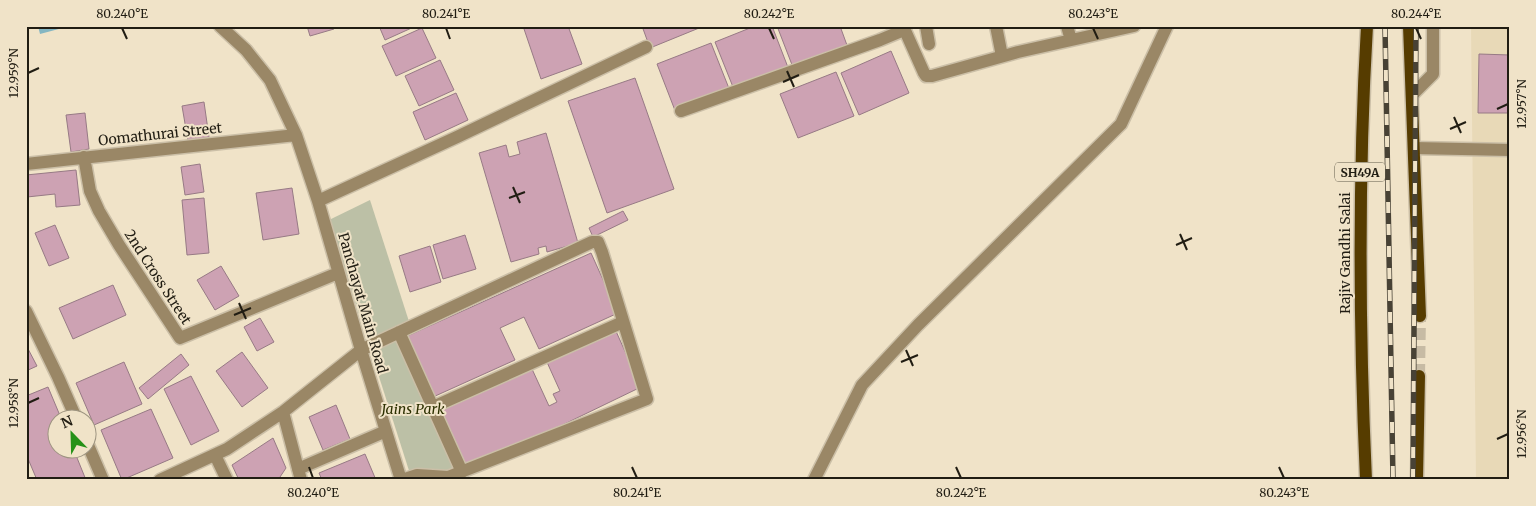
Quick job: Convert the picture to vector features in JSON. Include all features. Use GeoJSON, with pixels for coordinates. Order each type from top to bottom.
{"type":"FeatureCollection","features":[{"type":"Feature","properties":{"kind":"main road","name":"Rajiv Gandhi Salai"},"geometry":{"type":"LineString","coordinates":[[1366,26],[1360,161],[1360,317],[1366,480]]}},
{"type":"Feature","properties":{"kind":"main road"},"geometry":{"type":"LineString","coordinates":[[1410,26],[1420,316]]}},
{"type":"Feature","properties":{"kind":"main road"},"geometry":{"type":"LineString","coordinates":[[1417,480],[1419,376]]}},
{"type":"Feature","properties":{"kind":"street","name":"Panchayat Main Road"},"geometry":{"type":"LineString","coordinates":[[220,26],[246,50],[270,80],[296,135],[318,201],[338,274],[402,480]]}},
{"type":"Feature","properties":{"kind":"street"},"geometry":{"type":"LineString","coordinates":[[926,26],[930,44]]}},
{"type":"Feature","properties":{"kind":"street"},"geometry":{"type":"LineString","coordinates":[[996,26],[1002,56]]}},
{"type":"Feature","properties":{"kind":"street"},"geometry":{"type":"LineString","coordinates":[[1067,26],[1070,40]]}},
{"type":"Feature","properties":{"kind":"street"},"geometry":{"type":"LineString","coordinates":[[681,111],[880,40],[904,28],[924,73],[926,76],[932,76],[1002,56],[1134,26]]}},
{"type":"Feature","properties":{"kind":"street"},"geometry":{"type":"LineString","coordinates":[[814,480],[862,385],[918,325],[1121,124],[1167,26]]}},
{"type":"Feature","properties":{"kind":"street"},"geometry":{"type":"LineString","coordinates":[[1412,95],[1433,74],[1432,26]]}},
{"type":"Feature","properties":{"kind":"street"},"geometry":{"type":"LineString","coordinates":[[318,201],[646,47]]}},
{"type":"Feature","properties":{"kind":"street","name":"Oomathurai Street"},"geometry":{"type":"LineString","coordinates":[[26,164],[296,135]]}},
{"type":"Feature","properties":{"kind":"street"},"geometry":{"type":"LineString","coordinates":[[1414,148],[1510,150]]}},
{"type":"Feature","properties":{"kind":"street","name":"2nd Cross Street"},"geometry":{"type":"LineString","coordinates":[[84,158],[90,191],[99,211],[180,338],[338,274]]}},
{"type":"Feature","properties":{"kind":"street"},"geometry":{"type":"LineString","coordinates":[[160,480],[227,449],[283,412],[361,350],[592,242],[598,242],[647,399],[448,477],[417,475],[402,480]]}},
{"type":"Feature","properties":{"kind":"street"},"geometry":{"type":"LineString","coordinates":[[26,311],[72,408]]}},
{"type":"Feature","properties":{"kind":"street"},"geometry":{"type":"LineString","coordinates":[[433,407],[623,322]]}},
{"type":"Feature","properties":{"kind":"street"},"geometry":{"type":"LineString","coordinates":[[399,332],[462,472]]}},
{"type":"Feature","properties":{"kind":"street"},"geometry":{"type":"LineString","coordinates":[[283,412],[300,474],[386,431]]}},
{"type":"Feature","properties":{"kind":"street"},"geometry":{"type":"LineString","coordinates":[[215,455],[227,480]]}},
{"type":"Feature","properties":{"kind":"street"},"geometry":{"type":"LineString","coordinates":[[94,458],[103,480]]}},
{"type":"Feature","properties":{"kind":"shaded area"},"geometry":{"type":"Polygon","coordinates":[[[1471,26],[1510,26],[1510,480],[1476,480],[1471,26]]]}},
{"type":"Feature","properties":{"kind":"green space","name":"Jains Park"},"geometry":{"type":"Polygon","coordinates":[[[370,200],[456,468],[423,480],[412,480],[329,220],[370,200]]]}},
{"type":"Feature","properties":{"kind":"water"},"geometry":{"type":"Polygon","coordinates":[[[38,26],[70,26],[40,34],[38,26]]]}},
{"type":"Feature","properties":{"kind":"building"},"geometry":{"type":"Polygon","coordinates":[[[307,26],[333,26],[334,29],[310,36],[307,26]]]}},
{"type":"Feature","properties":{"kind":"building"},"geometry":{"type":"Polygon","coordinates":[[[379,26],[416,26],[385,40],[379,26]]]}},
{"type":"Feature","properties":{"kind":"building"},"geometry":{"type":"Polygon","coordinates":[[[523,26],[568,26],[582,64],[541,79],[523,26]]]}},
{"type":"Feature","properties":{"kind":"building"},"geometry":{"type":"Polygon","coordinates":[[[642,26],[704,26],[650,48],[642,26]]]}},
{"type":"Feature","properties":{"kind":"building"},"geometry":{"type":"Polygon","coordinates":[[[755,26],[772,26],[789,70],[735,92],[715,42],[755,26]]]}},
{"type":"Feature","properties":{"kind":"building"},"geometry":{"type":"Polygon","coordinates":[[[777,26],[840,26],[848,48],[794,70],[777,26]]]}},
{"type":"Feature","properties":{"kind":"building"},"geometry":{"type":"Polygon","coordinates":[[[422,28],[436,58],[396,76],[382,46],[422,28]]]}},
{"type":"Feature","properties":{"kind":"building"},"geometry":{"type":"Polygon","coordinates":[[[711,43],[730,91],[676,113],[657,64],[711,43]]]}},
{"type":"Feature","properties":{"kind":"building"},"geometry":{"type":"Polygon","coordinates":[[[891,51],[909,93],[859,115],[841,73],[891,51]]]}},
{"type":"Feature","properties":{"kind":"building"},"geometry":{"type":"Polygon","coordinates":[[[1479,54],[1510,55],[1510,113],[1478,113],[1479,54]]]}},
{"type":"Feature","properties":{"kind":"building"},"geometry":{"type":"Polygon","coordinates":[[[440,60],[454,90],[419,106],[405,76],[440,60]]]}},
{"type":"Feature","properties":{"kind":"building"},"geometry":{"type":"Polygon","coordinates":[[[836,72],[854,116],[798,138],[780,94],[836,72]]]}},
{"type":"Feature","properties":{"kind":"building"},"geometry":{"type":"Polygon","coordinates":[[[635,78],[674,189],[607,213],[568,101],[635,78]]]}},
{"type":"Feature","properties":{"kind":"building"},"geometry":{"type":"Polygon","coordinates":[[[456,93],[468,120],[425,140],[413,112],[456,93]]]}},
{"type":"Feature","properties":{"kind":"building"},"geometry":{"type":"Polygon","coordinates":[[[204,102],[209,137],[188,141],[182,106],[204,102]]]}},
{"type":"Feature","properties":{"kind":"building"},"geometry":{"type":"Polygon","coordinates":[[[85,113],[89,149],[71,152],[66,115],[85,113]]]}},
{"type":"Feature","properties":{"kind":"building"},"geometry":{"type":"Polygon","coordinates":[[[546,133],[578,243],[547,252],[546,246],[538,248],[539,254],[511,262],[479,153],[506,145],[509,157],[520,154],[517,142],[546,133]]]}},
{"type":"Feature","properties":{"kind":"building"},"geometry":{"type":"Polygon","coordinates":[[[200,164],[204,192],[185,195],[181,167],[200,164]]]}},
{"type":"Feature","properties":{"kind":"building"},"geometry":{"type":"Polygon","coordinates":[[[76,170],[80,205],[56,207],[55,194],[27,197],[26,175],[76,170]]]}},
{"type":"Feature","properties":{"kind":"building"},"geometry":{"type":"Polygon","coordinates":[[[292,188],[299,234],[263,240],[256,193],[292,188]]]}},
{"type":"Feature","properties":{"kind":"building"},"geometry":{"type":"Polygon","coordinates":[[[204,198],[209,253],[187,255],[182,200],[204,198]]]}},
{"type":"Feature","properties":{"kind":"building"},"geometry":{"type":"Polygon","coordinates":[[[623,211],[628,220],[593,237],[589,228],[623,211]]]}},
{"type":"Feature","properties":{"kind":"building"},"geometry":{"type":"Polygon","coordinates":[[[55,225],[69,258],[49,266],[35,233],[55,225]]]}},
{"type":"Feature","properties":{"kind":"building"},"geometry":{"type":"Polygon","coordinates":[[[465,235],[476,269],[443,279],[433,245],[465,235]]]}},
{"type":"Feature","properties":{"kind":"building"},"geometry":{"type":"Polygon","coordinates":[[[430,246],[441,282],[410,292],[399,256],[430,246]]]}},
{"type":"Feature","properties":{"kind":"building"},"geometry":{"type":"Polygon","coordinates":[[[591,253],[618,313],[539,349],[524,317],[500,328],[515,360],[433,397],[405,337],[591,253]]]}},
{"type":"Feature","properties":{"kind":"building"},"geometry":{"type":"Polygon","coordinates":[[[221,266],[239,296],[215,310],[197,280],[221,266]]]}},
{"type":"Feature","properties":{"kind":"building"},"geometry":{"type":"Polygon","coordinates":[[[113,285],[126,315],[73,339],[59,308],[113,285]]]}},
{"type":"Feature","properties":{"kind":"building"},"geometry":{"type":"Polygon","coordinates":[[[260,318],[274,342],[257,351],[244,327],[260,318]]]}},
{"type":"Feature","properties":{"kind":"building"},"geometry":{"type":"Polygon","coordinates":[[[615,329],[641,387],[467,468],[441,410],[532,369],[549,406],[557,402],[553,394],[560,391],[546,360],[615,329]]]}},
{"type":"Feature","properties":{"kind":"building"},"geometry":{"type":"Polygon","coordinates":[[[26,345],[37,366],[26,371],[26,345]]]}},
{"type":"Feature","properties":{"kind":"building"},"geometry":{"type":"Polygon","coordinates":[[[242,352],[268,388],[242,407],[216,371],[242,352]]]}},
{"type":"Feature","properties":{"kind":"building"},"geometry":{"type":"Polygon","coordinates":[[[181,354],[189,365],[148,399],[139,388],[181,354]]]}},
{"type":"Feature","properties":{"kind":"building"},"geometry":{"type":"Polygon","coordinates":[[[124,362],[142,404],[98,423],[98,408],[87,408],[76,383],[124,362]]]}},
{"type":"Feature","properties":{"kind":"building"},"geometry":{"type":"Polygon","coordinates":[[[191,376],[219,431],[191,445],[164,389],[191,376]]]}},
{"type":"Feature","properties":{"kind":"building"},"geometry":{"type":"Polygon","coordinates":[[[48,387],[57,408],[48,408],[48,458],[77,458],[86,480],[37,480],[26,454],[26,396],[48,387]]]}},
{"type":"Feature","properties":{"kind":"building"},"geometry":{"type":"Polygon","coordinates":[[[336,405],[350,439],[323,450],[309,417],[336,405]]]}},
{"type":"Feature","properties":{"kind":"building"},"geometry":{"type":"Polygon","coordinates":[[[151,409],[173,458],[122,480],[101,430],[151,409]]]}},
{"type":"Feature","properties":{"kind":"building"},"geometry":{"type":"Polygon","coordinates":[[[273,438],[286,468],[278,480],[239,480],[232,465],[273,438]]]}},
{"type":"Feature","properties":{"kind":"building"},"geometry":{"type":"Polygon","coordinates":[[[365,454],[376,480],[322,480],[319,473],[365,454]]]}},
{"type":"Feature","properties":{"kind":"tunnel"},"geometry":{"type":"LineString","coordinates":[[1419,376],[1420,316]]}},
{"type":"Feature","properties":{"kind":"railway"},"geometry":{"type":"LineString","coordinates":[[1385,26],[1393,480]]}},
{"type":"Feature","properties":{"kind":"railway"},"geometry":{"type":"LineString","coordinates":[[1413,480],[1416,26]]}}]}
